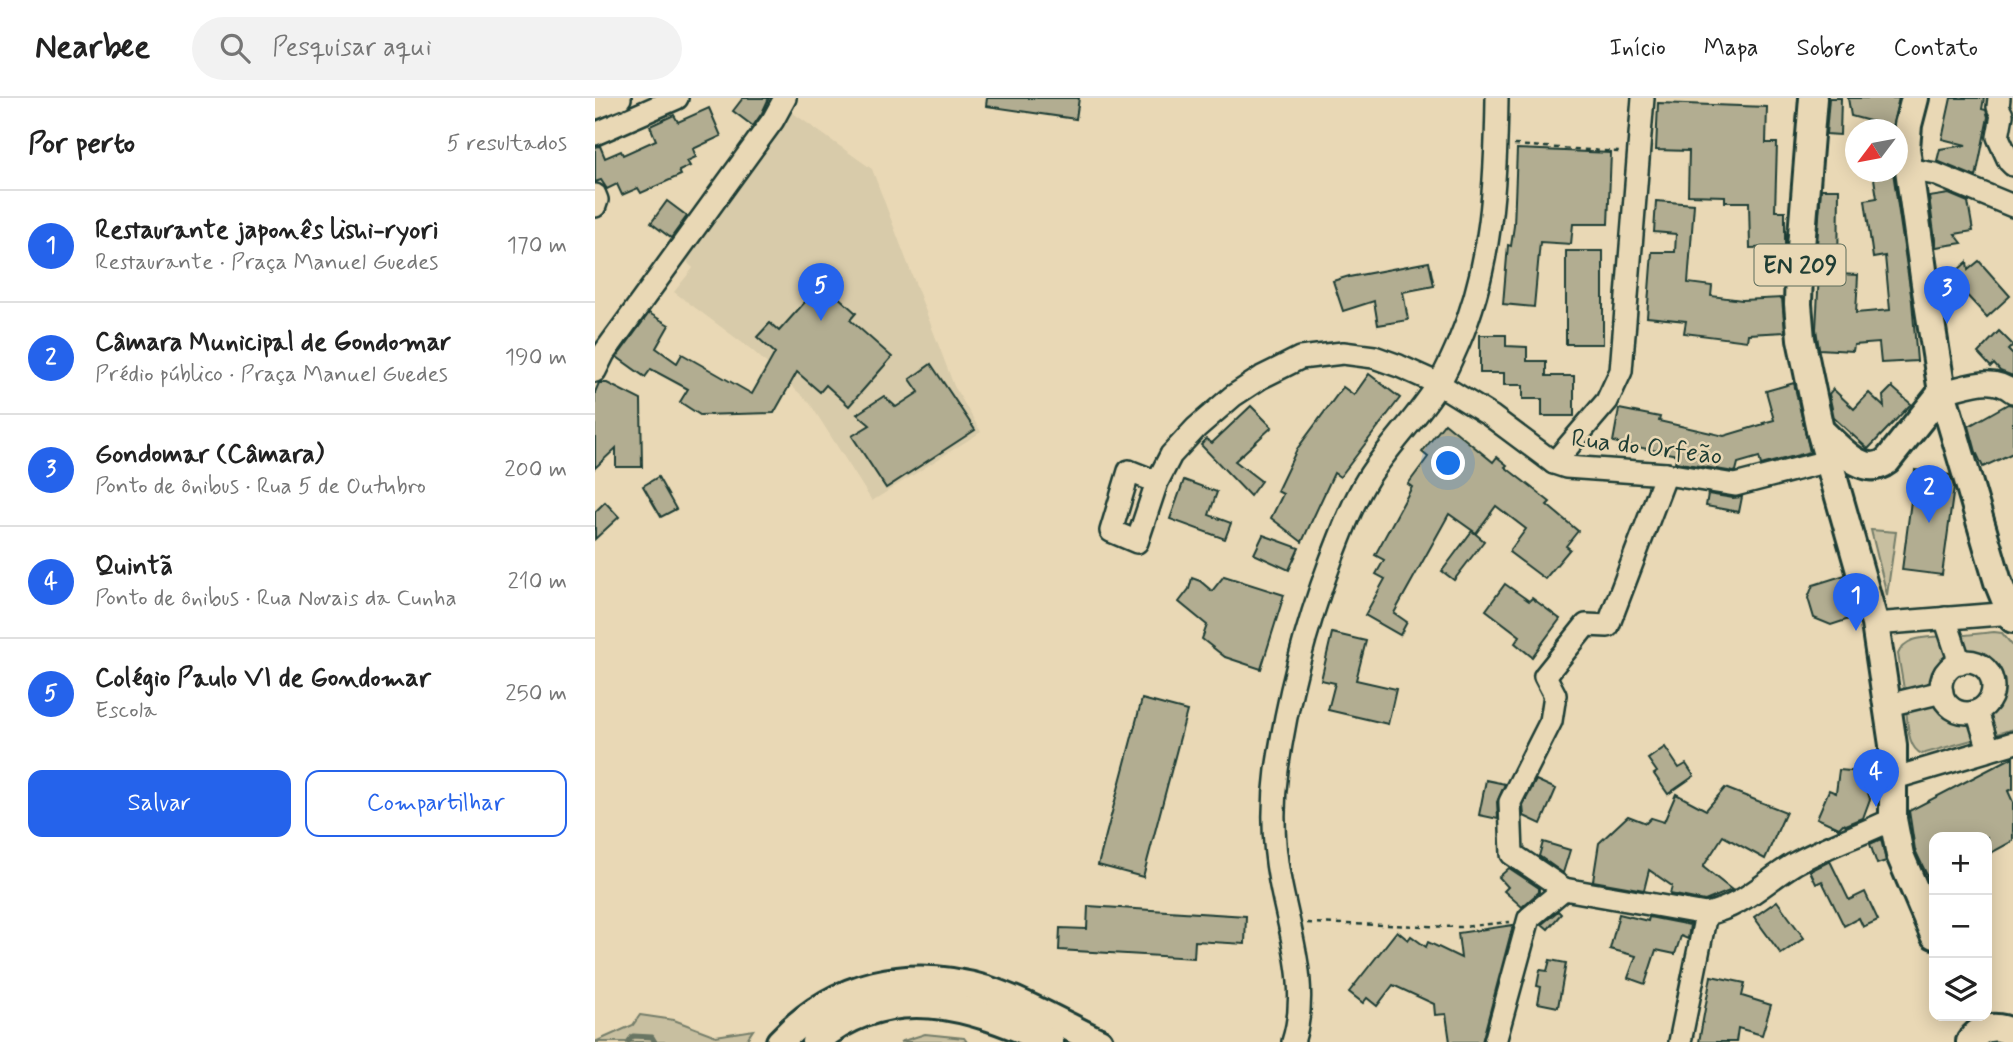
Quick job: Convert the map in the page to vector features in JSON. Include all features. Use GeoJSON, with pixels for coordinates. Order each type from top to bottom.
{"type":"FeatureCollection","features":[{"type":"Feature","properties":{"kind":"main road","name":"EN 209"},"geometry":{"type":"LineString","coordinates":[[1814,98],[1798,304],[1801,339],[1828,461],[1875,624],[1893,745],[1893,819],[1900,855],[1929,923]]}},
{"type":"Feature","properties":{"kind":"main road"},"geometry":{"type":"LineString","coordinates":[[1908,122],[1915,98]]}},
{"type":"Feature","properties":{"kind":"main road"},"geometry":{"type":"LineString","coordinates":[[1908,169],[1942,391],[1998,582],[2012,615]]}},
{"type":"Feature","properties":{"kind":"main road"},"geometry":{"type":"LineString","coordinates":[[1820,430],[1859,463],[1876,468],[1887,461],[1942,391]]}},
{"type":"Feature","properties":{"kind":"main road"},"geometry":{"type":"LineString","coordinates":[[780,1042],[805,1019],[853,991],[880,982],[911,978],[953,982],[985,990],[1012,1000],[1099,1042]]}},
{"type":"Feature","properties":{"kind":"main road"},"geometry":{"type":"LineString","coordinates":[[815,1042],[839,1025],[871,1010],[905,1003],[962,1008],[997,1019],[1050,1042]]}},
{"type":"Feature","properties":{"kind":"main road"},"geometry":{"type":"LineString","coordinates":[[1974,1029],[2001,1028],[2013,1033]]}},
{"type":"Feature","properties":{"kind":"street"},"geometry":{"type":"LineString","coordinates":[[595,108],[620,98]]}},
{"type":"Feature","properties":{"kind":"street"},"geometry":{"type":"LineString","coordinates":[[595,134],[677,98]]}},
{"type":"Feature","properties":{"kind":"street"},"geometry":{"type":"LineString","coordinates":[[1293,1042],[1298,1026],[1299,979],[1280,880],[1273,811],[1278,769],[1303,647],[1346,521],[1369,478],[1439,384],[1459,341],[1475,296],[1491,222],[1497,98]]}},
{"type":"Feature","properties":{"kind":"street"},"geometry":{"type":"LineString","coordinates":[[1554,463],[1608,401],[1621,371],[1643,98]]}},
{"type":"Feature","properties":{"kind":"street"},"geometry":{"type":"LineString","coordinates":[[1999,98],[1998,107],[2002,115],[1998,137],[2013,165]]}},
{"type":"Feature","properties":{"kind":"street"},"geometry":{"type":"LineString","coordinates":[[595,371],[604,353],[773,120],[780,101]]}},
{"type":"Feature","properties":{"kind":"street"},"geometry":{"type":"LineString","coordinates":[[1908,169],[1935,174],[2013,206]]}},
{"type":"Feature","properties":{"kind":"street"},"geometry":{"type":"LineString","coordinates":[[595,195],[595,206]]}},
{"type":"Feature","properties":{"kind":"street","name":"Rua do Orfeão"},"geometry":{"type":"LineString","coordinates":[[1157,482],[1171,455],[1196,428],[1233,396],[1262,377],[1300,358],[1343,353],[1374,356],[1439,384],[1491,416],[1554,463],[1566,467],[1666,474],[1735,485],[1828,461]]}},
{"type":"Feature","properties":{"kind":"street"},"geometry":{"type":"LineString","coordinates":[[1942,391],[1990,381],[2004,385],[2013,392]]}},
{"type":"Feature","properties":{"kind":"street"},"geometry":{"type":"LineString","coordinates":[[1666,474],[1608,626],[1586,625],[1545,676],[1555,695],[1551,721],[1510,802],[1512,854],[1564,889],[1706,914],[1724,911],[1793,865],[1893,819]]}},
{"type":"Feature","properties":{"kind":"street"},"geometry":{"type":"LineString","coordinates":[[1875,624],[2012,615]]}},
{"type":"Feature","properties":{"kind":"street"},"geometry":{"type":"LineString","coordinates":[[1945,618],[1960,663]]}},
{"type":"Feature","properties":{"kind":"street"},"geometry":{"type":"LineString","coordinates":[[1973,662],[1981,666],[1991,678],[1988,703],[1977,711],[1958,712],[1950,707],[1942,692],[1944,676],[1949,669],[1960,663],[1973,662]]}},
{"type":"Feature","properties":{"kind":"street"},"geometry":{"type":"LineString","coordinates":[[1888,705],[1942,692]]}},
{"type":"Feature","properties":{"kind":"street"},"geometry":{"type":"LineString","coordinates":[[1977,711],[1989,750]]}},
{"type":"Feature","properties":{"kind":"street"},"geometry":{"type":"LineString","coordinates":[[1892,779],[2013,743]]}},
{"type":"Feature","properties":{"kind":"street"},"geometry":{"type":"LineString","coordinates":[[1495,1042],[1529,918],[1564,889]]}},
{"type":"Feature","properties":{"kind":"street"},"geometry":{"type":"LineString","coordinates":[[1680,1042],[1706,914]]}},
{"type":"Feature","properties":{"kind":"path"},"geometry":{"type":"LineString","coordinates":[[1496,144],[1639,153]]}},
{"type":"Feature","properties":{"kind":"path"},"geometry":{"type":"LineString","coordinates":[[1290,923],[1461,927],[1514,921],[1526,926]]}},
{"type":"Feature","properties":{"kind":"shaded area"},"geometry":{"type":"Polygon","coordinates":[[[793,113],[872,169],[954,386],[981,432],[872,501],[809,402],[752,350],[674,292],[693,268],[688,263],[688,258],[793,113]]]}},
{"type":"Feature","properties":{"kind":"shaded area"},"geometry":{"type":"Polygon","coordinates":[[[1871,530],[1896,532],[1887,595],[1871,530]]]}},
{"type":"Feature","properties":{"kind":"shaded area"},"geometry":{"type":"Polygon","coordinates":[[[2002,633],[2013,646],[2013,729],[1990,736],[1984,720],[1992,715],[2002,701],[2005,684],[2003,675],[1990,658],[1962,651],[1955,636],[2002,633]]]}},
{"type":"Feature","properties":{"kind":"shaded area"},"geometry":{"type":"Polygon","coordinates":[[[1945,636],[1952,658],[1938,671],[1934,689],[1905,695],[1898,654],[1902,648],[1912,640],[1945,636]]]}},
{"type":"Feature","properties":{"kind":"shaded area"},"geometry":{"type":"Polygon","coordinates":[[[1935,700],[1942,710],[1956,721],[1973,722],[1979,738],[1922,754],[1917,751],[1909,734],[1906,708],[1935,700]]]}},
{"type":"Feature","properties":{"kind":"shaded area"},"geometry":{"type":"Polygon","coordinates":[[[640,1015],[674,1020],[716,1036],[753,1030],[745,1042],[595,1042],[633,1025],[640,1015]]]}},
{"type":"Feature","properties":{"kind":"shaded area"},"geometry":{"type":"Polygon","coordinates":[[[925,1034],[964,1038],[967,1042],[900,1042],[925,1034]]]}},
{"type":"Feature","properties":{"kind":"building"},"geometry":{"type":"Polygon","coordinates":[[[743,98],[769,98],[753,126],[733,111],[743,98]]]}},
{"type":"Feature","properties":{"kind":"building"},"geometry":{"type":"Polygon","coordinates":[[[987,98],[1079,98],[1076,119],[986,106],[987,98]]]}},
{"type":"Feature","properties":{"kind":"building"},"geometry":{"type":"Polygon","coordinates":[[[1829,98],[1841,98],[1840,135],[1826,134],[1829,98]]]}},
{"type":"Feature","properties":{"kind":"building"},"geometry":{"type":"Polygon","coordinates":[[[1848,98],[1899,98],[1894,119],[1862,119],[1851,116],[1848,98]]]}},
{"type":"Feature","properties":{"kind":"building"},"geometry":{"type":"Polygon","coordinates":[[[1951,98],[1984,98],[1982,109],[1986,110],[1988,117],[1976,177],[1937,161],[1940,149],[1966,145],[1942,139],[1951,98]]]}},
{"type":"Feature","properties":{"kind":"building"},"geometry":{"type":"Polygon","coordinates":[[[1658,103],[1767,107],[1766,143],[1777,143],[1775,211],[1785,211],[1785,247],[1750,248],[1749,202],[1725,202],[1725,196],[1688,195],[1689,151],[1656,150],[1658,103]]]}},
{"type":"Feature","properties":{"kind":"building"},"geometry":{"type":"Polygon","coordinates":[[[709,108],[721,136],[693,149],[696,157],[687,161],[690,166],[679,171],[681,175],[641,193],[638,188],[622,195],[617,184],[607,189],[601,180],[595,182],[595,147],[600,146],[605,158],[621,151],[623,155],[656,140],[650,126],[674,115],[678,122],[709,108]]]}},
{"type":"Feature","properties":{"kind":"building"},"geometry":{"type":"Polygon","coordinates":[[[1517,149],[1611,153],[1608,224],[1573,224],[1571,244],[1540,242],[1534,307],[1503,304],[1508,245],[1511,246],[1514,226],[1517,149]]]}},
{"type":"Feature","properties":{"kind":"building"},"geometry":{"type":"Polygon","coordinates":[[[1875,182],[1894,182],[1912,301],[1917,361],[1881,363],[1879,343],[1854,345],[1853,351],[1819,349],[1816,329],[1819,273],[1815,273],[1821,189],[1839,189],[1838,274],[1858,275],[1856,313],[1890,310],[1885,256],[1873,258],[1865,200],[1877,198],[1875,182]]]}},
{"type":"Feature","properties":{"kind":"building"},"geometry":{"type":"Polygon","coordinates":[[[1949,194],[1968,202],[1973,231],[1955,234],[1962,243],[1936,247],[1929,197],[1949,194]]]}},
{"type":"Feature","properties":{"kind":"building"},"geometry":{"type":"Polygon","coordinates":[[[667,201],[687,216],[671,238],[651,223],[667,201]]]}},
{"type":"Feature","properties":{"kind":"building"},"geometry":{"type":"Polygon","coordinates":[[[1656,201],[1694,204],[1688,283],[1712,286],[1711,296],[1742,300],[1782,298],[1785,332],[1748,334],[1747,341],[1684,333],[1686,321],[1647,317],[1652,252],[1675,252],[1676,234],[1654,232],[1656,201]]]}},
{"type":"Feature","properties":{"kind":"building"},"geometry":{"type":"Polygon","coordinates":[[[1566,251],[1603,251],[1603,344],[1566,344],[1566,251]]]}},
{"type":"Feature","properties":{"kind":"building"},"geometry":{"type":"Polygon","coordinates":[[[1979,261],[2010,296],[1987,317],[1950,277],[1967,262],[1968,270],[1979,261]]]}},
{"type":"Feature","properties":{"kind":"building"},"geometry":{"type":"Polygon","coordinates":[[[1429,262],[1434,286],[1403,292],[1408,320],[1378,325],[1374,301],[1343,311],[1333,281],[1429,262]]]}},
{"type":"Feature","properties":{"kind":"building"},"geometry":{"type":"Polygon","coordinates":[[[813,293],[827,305],[836,295],[856,313],[850,320],[892,357],[849,406],[826,385],[820,392],[797,372],[774,413],[700,415],[680,402],[688,389],[651,369],[645,377],[617,357],[649,313],[669,325],[656,348],[677,363],[682,354],[752,394],[775,353],[757,337],[770,323],[779,331],[813,293]]]}},
{"type":"Feature","properties":{"kind":"building"},"geometry":{"type":"Polygon","coordinates":[[[1999,331],[2013,345],[2008,350],[2013,355],[2013,376],[2000,371],[1994,364],[1991,367],[1978,353],[1999,331]]]}},
{"type":"Feature","properties":{"kind":"building"},"geometry":{"type":"Polygon","coordinates":[[[1480,335],[1506,335],[1506,346],[1527,347],[1527,361],[1546,361],[1546,376],[1574,376],[1574,416],[1542,416],[1542,399],[1523,399],[1523,385],[1504,385],[1504,373],[1480,373],[1480,335]]]}},
{"type":"Feature","properties":{"kind":"building"},"geometry":{"type":"Polygon","coordinates":[[[931,364],[975,430],[886,488],[852,436],[870,425],[857,414],[884,396],[896,407],[919,392],[910,379],[931,364]]]}},
{"type":"Feature","properties":{"kind":"building"},"geometry":{"type":"Polygon","coordinates":[[[1369,374],[1400,398],[1340,477],[1334,473],[1302,542],[1271,518],[1283,494],[1277,491],[1297,449],[1343,387],[1354,395],[1369,374]]]}},
{"type":"Feature","properties":{"kind":"building"},"geometry":{"type":"Polygon","coordinates":[[[599,383],[607,383],[641,400],[642,467],[616,467],[616,448],[595,468],[595,392],[599,383]]]}},
{"type":"Feature","properties":{"kind":"building"},"geometry":{"type":"Polygon","coordinates":[[[1794,383],[1810,452],[1761,465],[1759,457],[1738,463],[1734,472],[1675,462],[1677,455],[1613,442],[1619,409],[1660,417],[1659,421],[1724,436],[1764,424],[1774,420],[1766,391],[1794,383]]]}},
{"type":"Feature","properties":{"kind":"building"},"geometry":{"type":"Polygon","coordinates":[[[1892,387],[1911,404],[1868,449],[1834,418],[1829,394],[1833,389],[1854,409],[1869,393],[1884,407],[1883,396],[1892,387]]]}},
{"type":"Feature","properties":{"kind":"building"},"geometry":{"type":"Polygon","coordinates":[[[2008,404],[2013,405],[2013,453],[1983,467],[1969,426],[2008,404]]]}},
{"type":"Feature","properties":{"kind":"building"},"geometry":{"type":"Polygon","coordinates":[[[1251,406],[1272,427],[1235,461],[1261,481],[1250,496],[1201,445],[1206,439],[1212,443],[1251,406]]]}},
{"type":"Feature","properties":{"kind":"building"},"geometry":{"type":"Polygon","coordinates":[[[1445,423],[1493,462],[1497,457],[1507,465],[1505,467],[1550,502],[1547,505],[1578,531],[1566,546],[1570,549],[1545,579],[1509,552],[1526,529],[1496,506],[1476,533],[1449,514],[1394,613],[1407,622],[1400,635],[1365,615],[1385,579],[1376,574],[1384,560],[1375,555],[1412,487],[1408,484],[1428,457],[1422,452],[1445,423]]]}},
{"type":"Feature","properties":{"kind":"building"},"geometry":{"type":"Polygon","coordinates":[[[1915,470],[1950,475],[1954,487],[1942,575],[1902,570],[1915,470]]]}},
{"type":"Feature","properties":{"kind":"building"},"geometry":{"type":"Polygon","coordinates":[[[658,477],[676,509],[661,517],[643,486],[658,477]]]}},
{"type":"Feature","properties":{"kind":"building"},"geometry":{"type":"Polygon","coordinates":[[[1184,480],[1217,492],[1209,515],[1231,523],[1225,539],[1170,519],[1184,480]]]}},
{"type":"Feature","properties":{"kind":"building"},"geometry":{"type":"Polygon","coordinates":[[[1708,494],[1742,497],[1739,512],[1706,506],[1708,494]]]}},
{"type":"Feature","properties":{"kind":"building"},"geometry":{"type":"Polygon","coordinates":[[[605,502],[619,517],[595,539],[595,512],[605,502]]]}},
{"type":"Feature","properties":{"kind":"building"},"geometry":{"type":"Polygon","coordinates":[[[1472,531],[1484,541],[1454,580],[1442,571],[1472,531]]]}},
{"type":"Feature","properties":{"kind":"building"},"geometry":{"type":"Polygon","coordinates":[[[1263,535],[1299,548],[1289,570],[1254,554],[1263,535]]]}},
{"type":"Feature","properties":{"kind":"building"},"geometry":{"type":"Polygon","coordinates":[[[1845,575],[1855,617],[1831,625],[1814,618],[1808,598],[1813,585],[1845,575]]]}},
{"type":"Feature","properties":{"kind":"building"},"geometry":{"type":"Polygon","coordinates":[[[1224,576],[1284,595],[1261,669],[1225,657],[1202,639],[1207,625],[1179,602],[1189,589],[1192,578],[1212,591],[1224,576]]]}},
{"type":"Feature","properties":{"kind":"building"},"geometry":{"type":"Polygon","coordinates":[[[1505,584],[1529,601],[1532,598],[1560,619],[1532,657],[1515,643],[1520,636],[1486,610],[1505,584]]]}},
{"type":"Feature","properties":{"kind":"building"},"geometry":{"type":"Polygon","coordinates":[[[1332,633],[1366,641],[1356,680],[1396,689],[1388,724],[1328,710],[1335,683],[1321,680],[1332,633]]]}},
{"type":"Feature","properties":{"kind":"building"},"geometry":{"type":"Polygon","coordinates":[[[1142,699],[1187,711],[1143,877],[1098,865],[1142,699]]]}},
{"type":"Feature","properties":{"kind":"building"},"geometry":{"type":"Polygon","coordinates":[[[1665,747],[1679,768],[1686,764],[1694,776],[1668,794],[1654,774],[1657,772],[1648,759],[1665,747]]]}},
{"type":"Feature","properties":{"kind":"building"},"geometry":{"type":"Polygon","coordinates":[[[2013,757],[2013,789],[2008,791],[2013,802],[2013,841],[1992,852],[1992,832],[1929,832],[1929,879],[1915,850],[1909,811],[2013,757]]]}},
{"type":"Feature","properties":{"kind":"building"},"geometry":{"type":"Polygon","coordinates":[[[1839,770],[1861,772],[1870,799],[1863,818],[1843,824],[1839,828],[1817,818],[1829,790],[1836,793],[1839,770]]]}},
{"type":"Feature","properties":{"kind":"building"},"geometry":{"type":"Polygon","coordinates":[[[1486,780],[1505,784],[1497,802],[1498,819],[1479,815],[1486,780]]]}},
{"type":"Feature","properties":{"kind":"building"},"geometry":{"type":"Polygon","coordinates":[[[1536,780],[1556,789],[1541,824],[1524,816],[1523,805],[1536,780]]]}},
{"type":"Feature","properties":{"kind":"building"},"geometry":{"type":"Polygon","coordinates":[[[1725,788],[1786,812],[1765,859],[1723,836],[1703,867],[1732,890],[1705,901],[1670,894],[1672,886],[1649,870],[1644,890],[1593,881],[1599,843],[1628,816],[1646,823],[1651,818],[1664,822],[1676,794],[1706,810],[1725,788]]]}},
{"type":"Feature","properties":{"kind":"building"},"geometry":{"type":"Polygon","coordinates":[[[1881,839],[1886,861],[1877,864],[1870,844],[1881,839]]]}},
{"type":"Feature","properties":{"kind":"building"},"geometry":{"type":"Polygon","coordinates":[[[1543,842],[1570,850],[1563,873],[1539,856],[1543,842]]]}},
{"type":"Feature","properties":{"kind":"building"},"geometry":{"type":"Polygon","coordinates":[[[1830,861],[1849,900],[1865,892],[1878,920],[1863,927],[1859,918],[1844,926],[1822,881],[1816,884],[1810,871],[1830,861]]]}},
{"type":"Feature","properties":{"kind":"building"},"geometry":{"type":"Polygon","coordinates":[[[1509,868],[1539,888],[1539,892],[1522,907],[1504,891],[1508,887],[1499,877],[1509,868]]]}},
{"type":"Feature","properties":{"kind":"building"},"geometry":{"type":"Polygon","coordinates":[[[1777,901],[1804,938],[1781,954],[1754,917],[1777,901]]]}},
{"type":"Feature","properties":{"kind":"building"},"geometry":{"type":"Polygon","coordinates":[[[1088,906],[1246,916],[1245,944],[1195,941],[1194,958],[1059,950],[1060,928],[1087,929],[1088,906]]]}},
{"type":"Feature","properties":{"kind":"building"},"geometry":{"type":"Polygon","coordinates":[[[1558,911],[1561,914],[1548,929],[1542,924],[1558,911]]]}},
{"type":"Feature","properties":{"kind":"building"},"geometry":{"type":"Polygon","coordinates":[[[1619,914],[1648,921],[1649,917],[1690,925],[1688,939],[1681,936],[1675,954],[1656,950],[1645,984],[1628,978],[1636,956],[1610,949],[1619,914]]]}},
{"type":"Feature","properties":{"kind":"building"},"geometry":{"type":"Polygon","coordinates":[[[1513,925],[1482,1042],[1450,1042],[1446,1014],[1435,1015],[1434,1004],[1393,985],[1377,1006],[1367,998],[1363,1003],[1349,992],[1397,931],[1408,940],[1411,936],[1426,947],[1428,942],[1461,958],[1458,933],[1513,925]]]}},
{"type":"Feature","properties":{"kind":"building"},"geometry":{"type":"Polygon","coordinates":[[[1550,960],[1566,963],[1558,1007],[1538,1003],[1540,970],[1547,971],[1550,960]]]}},
{"type":"Feature","properties":{"kind":"building"},"geometry":{"type":"Polygon","coordinates":[[[1711,976],[1745,983],[1742,996],[1771,1005],[1762,1035],[1738,1028],[1736,1042],[1699,1042],[1711,976]]]}},
{"type":"Feature","properties":{"kind":"waterway"},"geometry":{"type":"LineString","coordinates":[[628,1042],[633,1036],[652,1037],[655,1042]]}},
{"type":"Feature","properties":{"kind":"place","name":"Colégio Paulo VI de Gondomar"},"geometry":{"type":"Point","coordinates":[821,321]}},
{"type":"Feature","properties":{"kind":"place","name":"Gondomar (Câmara)"},"geometry":{"type":"Point","coordinates":[1947,324]}},
{"type":"Feature","properties":{"kind":"place","name":"Câmara Municipal de Gondomar"},"geometry":{"type":"Point","coordinates":[1929,523]}},
{"type":"Feature","properties":{"kind":"place","name":"Restaurante japonês lishi-ryori"},"geometry":{"type":"Point","coordinates":[1856,631]}},
{"type":"Feature","properties":{"kind":"place","name":"Quintã"},"geometry":{"type":"Point","coordinates":[1876,807]}}]}
